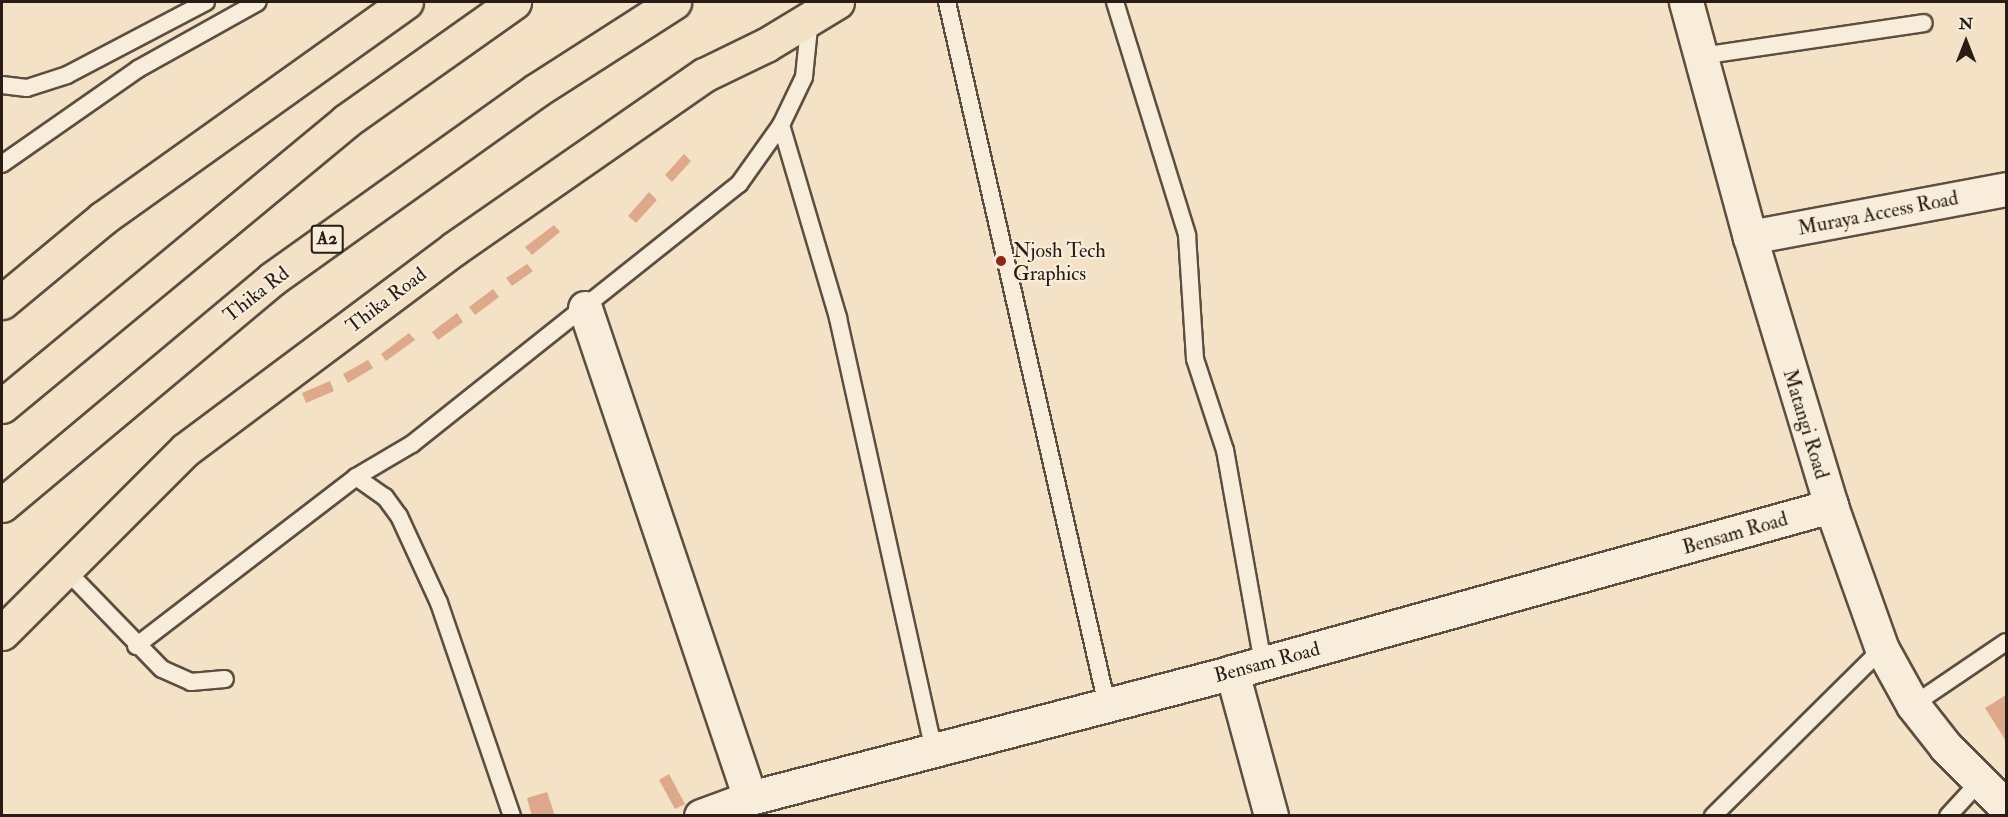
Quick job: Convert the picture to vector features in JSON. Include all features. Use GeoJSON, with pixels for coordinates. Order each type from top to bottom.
{"type":"FeatureCollection","features":[{"type":"Feature","properties":{"kind":"main road"},"geometry":{"type":"LineString","coordinates":[[2,302],[103,218],[406,2]]}},
{"type":"Feature","properties":{"kind":"main road"},"geometry":{"type":"LineString","coordinates":[[2,406],[346,121],[514,2]]}},
{"type":"Feature","properties":{"kind":"main road","name":"Thika Rd"},"geometry":{"type":"LineString","coordinates":[[2,505],[272,279],[537,90],[674,2]]}},
{"type":"Feature","properties":{"kind":"main road","name":"Thika Road"},"geometry":{"type":"LineString","coordinates":[[2,633],[185,450],[437,261],[704,75],[837,2]]}},
{"type":"Feature","properties":{"kind":"street","name":"Matangi Road"},"geometry":{"type":"LineString","coordinates":[[1686,2],[1750,237],[1831,506],[1882,649],[1913,705],[1980,781],[2007,807]]}},
{"type":"Feature","properties":{"kind":"street","name":"Muraya Access Road"},"geometry":{"type":"LineString","coordinates":[[1750,237],[2007,189]]}},
{"type":"Feature","properties":{"kind":"street"},"geometry":{"type":"LineString","coordinates":[[585,308],[750,798]]}},
{"type":"Feature","properties":{"kind":"street","name":"Bensam Road"},"geometry":{"type":"LineString","coordinates":[[701,816],[750,798],[1247,668],[1831,506]]}},
{"type":"Feature","properties":{"kind":"street"},"geometry":{"type":"LineString","coordinates":[[1247,668],[1271,816]]}},
{"type":"Feature","properties":{"kind":"lane"},"geometry":{"type":"LineString","coordinates":[[2,86],[27,88],[67,75],[206,2]]}},
{"type":"Feature","properties":{"kind":"lane"},"geometry":{"type":"LineString","coordinates":[[2,165],[138,69],[258,2]]}},
{"type":"Feature","properties":{"kind":"lane"},"geometry":{"type":"LineString","coordinates":[[947,2],[1107,705]]}},
{"type":"Feature","properties":{"kind":"lane"},"geometry":{"type":"LineString","coordinates":[[1115,2],[1187,236],[1196,359],[1225,450],[1247,668]]}},
{"type":"Feature","properties":{"kind":"lane"},"geometry":{"type":"LineString","coordinates":[[136,646],[356,477],[412,444],[739,184],[781,125],[804,77],[810,18]]}},
{"type":"Feature","properties":{"kind":"lane"},"geometry":{"type":"LineString","coordinates":[[1701,56],[1924,23]]}},
{"type":"Feature","properties":{"kind":"lane"},"geometry":{"type":"LineString","coordinates":[[781,125],[838,318],[934,750]]}},
{"type":"Feature","properties":{"kind":"lane"},"geometry":{"type":"LineString","coordinates":[[356,477],[385,497],[399,516],[434,592],[512,816]]}},
{"type":"Feature","properties":{"kind":"lane"},"geometry":{"type":"LineString","coordinates":[[66,569],[136,646],[162,669],[192,682],[225,680]]}},
{"type":"Feature","properties":{"kind":"lane"},"geometry":{"type":"LineString","coordinates":[[1913,705],[2007,642]]}},
{"type":"Feature","properties":{"kind":"lane"},"geometry":{"type":"LineString","coordinates":[[1713,816],[1882,649]]}},
{"type":"Feature","properties":{"kind":"lane"},"geometry":{"type":"LineString","coordinates":[[1948,816],[1980,781]]}},
{"type":"Feature","properties":{"kind":"building"},"geometry":{"type":"Polygon","coordinates":[[[684,154],[691,161],[672,182],[665,175],[684,154]]]}},
{"type":"Feature","properties":{"kind":"building"},"geometry":{"type":"Polygon","coordinates":[[[649,192],[657,200],[636,223],[628,216],[649,192]]]}},
{"type":"Feature","properties":{"kind":"building"},"geometry":{"type":"Polygon","coordinates":[[[554,225],[560,232],[532,255],[525,247],[554,225]]]}},
{"type":"Feature","properties":{"kind":"building"},"geometry":{"type":"Polygon","coordinates":[[[527,264],[533,271],[512,286],[506,278],[527,264]]]}},
{"type":"Feature","properties":{"kind":"building"},"geometry":{"type":"Polygon","coordinates":[[[493,289],[499,297],[475,315],[469,307],[493,289]]]}},
{"type":"Feature","properties":{"kind":"building"},"geometry":{"type":"Polygon","coordinates":[[[457,313],[463,322],[438,340],[432,332],[457,313]]]}},
{"type":"Feature","properties":{"kind":"building"},"geometry":{"type":"Polygon","coordinates":[[[409,333],[415,340],[386,361],[381,354],[409,333]]]}},
{"type":"Feature","properties":{"kind":"building"},"geometry":{"type":"Polygon","coordinates":[[[368,360],[373,368],[348,383],[343,374],[368,360]]]}},
{"type":"Feature","properties":{"kind":"building"},"geometry":{"type":"Polygon","coordinates":[[[330,381],[334,391],[306,403],[302,393],[330,381]]]}},
{"type":"Feature","properties":{"kind":"building"},"geometry":{"type":"Polygon","coordinates":[[[2006,695],[2006,741],[1985,708],[2006,695]]]}},
{"type":"Feature","properties":{"kind":"building"},"geometry":{"type":"Polygon","coordinates":[[[669,774],[685,804],[675,809],[659,780],[669,774]]]}},
{"type":"Feature","properties":{"kind":"building"},"geometry":{"type":"Polygon","coordinates":[[[547,792],[555,816],[532,816],[527,798],[547,792]]]}},
{"type":"Feature","properties":{"kind":"place","name":"Njosh Tech Graphics"},"geometry":{"type":"Point","coordinates":[1001,261]}}]}
